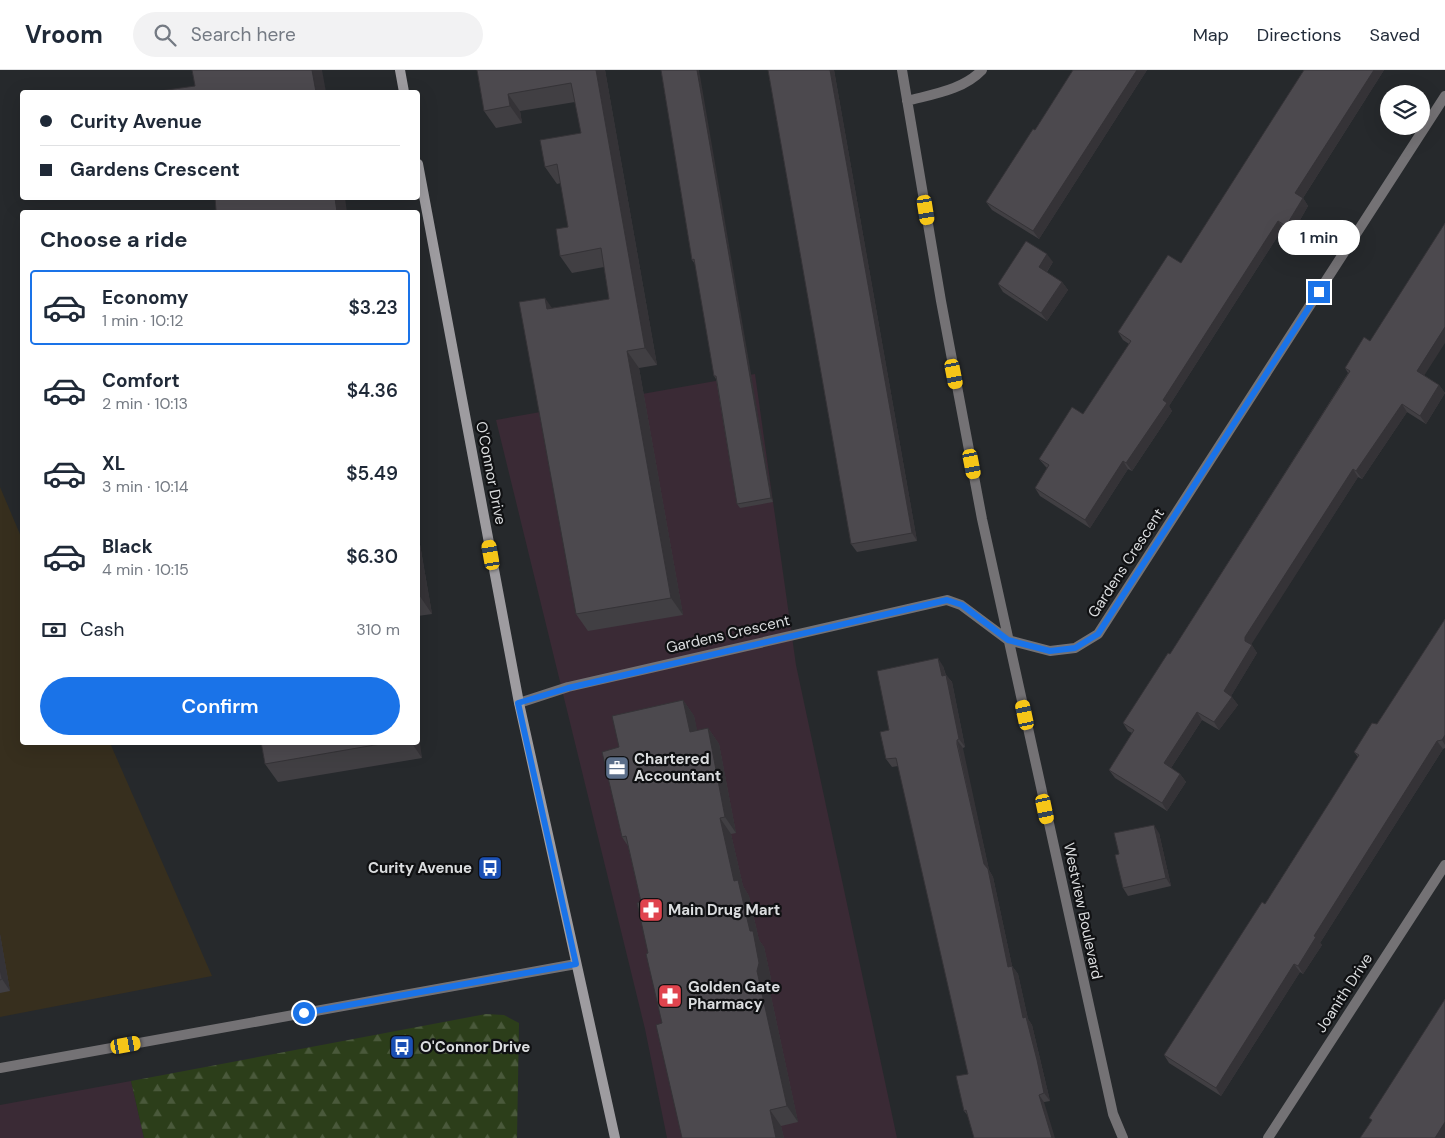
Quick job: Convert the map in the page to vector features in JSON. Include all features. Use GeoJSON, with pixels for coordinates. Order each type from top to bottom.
{"type":"FeatureCollection","features":[{"type":"Feature","properties":{"kind":"main road"},"geometry":{"type":"LineString","coordinates":[[400,70],[404,90]]}},
{"type":"Feature","properties":{"kind":"main road","name":"O'Connor Drive"},"geometry":{"type":"LineString","coordinates":[[420,175],[518,703],[615,1138]]}},
{"type":"Feature","properties":{"kind":"street","name":"Westview Boulevard"},"geometry":{"type":"LineString","coordinates":[[902,70],[941,301],[1008,640],[1113,1114],[1123,1138]]}},
{"type":"Feature","properties":{"kind":"street"},"geometry":{"type":"LineString","coordinates":[[907,100],[956,87],[975,77],[982,70]]}},
{"type":"Feature","properties":{"kind":"street","name":"Gardens Crescent"},"geometry":{"type":"LineString","coordinates":[[518,703],[568,688],[947,600],[962,605],[1008,640],[1050,651],[1075,648],[1098,634],[1445,96]]}},
{"type":"Feature","properties":{"kind":"street","name":"Joanith Drive"},"geometry":{"type":"LineString","coordinates":[[1268,1138],[1445,865]]}},
{"type":"Feature","properties":{"kind":"street"},"geometry":{"type":"LineString","coordinates":[[0,1068],[576,964]]}},
{"type":"Feature","properties":{"kind":"shaded area"},"geometry":{"type":"Polygon","coordinates":[[[755,374],[796,665],[897,1138],[667,1138],[645,1029],[496,420],[755,374]]]}},
{"type":"Feature","properties":{"kind":"shaded area"},"geometry":{"type":"Polygon","coordinates":[[[0,487],[20,534],[20,745],[111,745],[212,976],[0,1017],[0,487]]]}},
{"type":"Feature","properties":{"kind":"shaded area"},"geometry":{"type":"Polygon","coordinates":[[[131,1081],[144,1138],[0,1138],[0,1105],[131,1081]]]}},
{"type":"Feature","properties":{"kind":"green space"},"geometry":{"type":"Polygon","coordinates":[[[486,1014],[504,1015],[519,1023],[517,1138],[144,1138],[131,1081],[486,1014]]]}},
{"type":"Feature","properties":{"kind":"building"},"geometry":{"type":"Polygon","coordinates":[[[192,70],[312,70],[316,90],[167,90],[195,86],[192,70]]]}},
{"type":"Feature","properties":{"kind":"building"},"geometry":{"type":"Polygon","coordinates":[[[477,70],[596,70],[645,348],[627,351],[671,598],[576,614],[519,302],[545,298],[547,309],[609,299],[601,248],[560,256],[556,229],[568,227],[557,164],[545,167],[540,140],[581,133],[571,83],[508,94],[510,106],[484,111],[477,70]]]}},
{"type":"Feature","properties":{"kind":"building"},"geometry":{"type":"Polygon","coordinates":[[[661,70],[697,70],[771,498],[737,504],[716,376],[714,376],[694,259],[692,260],[661,70]]]}},
{"type":"Feature","properties":{"kind":"building"},"geometry":{"type":"Polygon","coordinates":[[[768,70],[830,70],[912,533],[851,544],[768,70]]]}},
{"type":"Feature","properties":{"kind":"building"},"geometry":{"type":"Polygon","coordinates":[[[1073,70],[1137,70],[1033,231],[986,202],[1073,70]]]}},
{"type":"Feature","properties":{"kind":"building"},"geometry":{"type":"Polygon","coordinates":[[[1304,70],[1374,70],[1295,193],[1303,198],[1286,226],[1278,221],[1163,400],[1167,403],[1126,463],[1123,461],[1085,520],[1035,488],[1049,465],[1039,459],[1072,407],[1083,414],[1131,341],[1118,332],[1168,255],[1181,263],[1304,70]]]}},
{"type":"Feature","properties":{"kind":"building"},"geometry":{"type":"Polygon","coordinates":[[[215,200],[335,200],[337,210],[216,210],[215,200]]]}},
{"type":"Feature","properties":{"kind":"building"},"geometry":{"type":"Polygon","coordinates":[[[1445,223],[1445,327],[1417,371],[1439,385],[1420,416],[1402,404],[1356,471],[1353,469],[1245,637],[1245,641],[1252,645],[1224,691],[1232,697],[1214,722],[1197,712],[1164,763],[1180,774],[1162,803],[1109,770],[1134,730],[1123,723],[1168,653],[1170,654],[1350,371],[1345,368],[1364,337],[1370,341],[1445,223]]]}},
{"type":"Feature","properties":{"kind":"building"},"geometry":{"type":"Polygon","coordinates":[[[1026,241],[1047,254],[1039,267],[1062,282],[1041,313],[998,284],[1026,241]]]}},
{"type":"Feature","properties":{"kind":"building"},"geometry":{"type":"Polygon","coordinates":[[[1445,619],[1445,735],[1442,740],[1437,741],[1314,936],[1316,937],[1298,966],[1294,964],[1216,1088],[1164,1055],[1262,902],[1265,904],[1331,800],[1359,755],[1354,752],[1372,723],[1377,724],[1445,619]]]}},
{"type":"Feature","properties":{"kind":"building"},"geometry":{"type":"Polygon","coordinates":[[[938,658],[942,676],[946,675],[959,739],[957,744],[984,864],[988,869],[1008,967],[1012,966],[1023,1018],[1026,1017],[1037,1060],[1044,1093],[1039,1095],[1052,1138],[974,1138],[966,1110],[964,1111],[956,1076],[968,1074],[896,758],[886,759],[880,732],[889,730],[877,671],[938,658]]]}},
{"type":"Feature","properties":{"kind":"building"},"geometry":{"type":"Polygon","coordinates":[[[683,700],[690,732],[708,728],[725,817],[720,818],[734,881],[738,880],[750,931],[753,931],[759,963],[757,971],[787,1106],[770,1110],[776,1138],[682,1138],[656,1025],[662,1023],[646,954],[648,953],[637,903],[641,902],[626,836],[622,837],[602,752],[619,747],[612,716],[683,700]]]}},
{"type":"Feature","properties":{"kind":"building"},"geometry":{"type":"Polygon","coordinates":[[[262,745],[375,745],[265,764],[262,745]]]}},
{"type":"Feature","properties":{"kind":"building"},"geometry":{"type":"Polygon","coordinates":[[[1154,825],[1166,878],[1123,888],[1115,855],[1119,854],[1114,833],[1154,825]]]}},
{"type":"Feature","properties":{"kind":"building"},"geometry":{"type":"Polygon","coordinates":[[[1445,999],[1445,1122],[1435,1138],[1360,1138],[1372,1120],[1369,1118],[1445,999]]]}},
{"type":"Feature","properties":{"kind":"place","name":"Chartered Accountant"},"geometry":{"type":"Point","coordinates":[617,768]}},
{"type":"Feature","properties":{"kind":"place","name":"Curity Avenue"},"geometry":{"type":"Point","coordinates":[490,868]}},
{"type":"Feature","properties":{"kind":"place","name":"Main Drug Mart"},"geometry":{"type":"Point","coordinates":[651,910]}},
{"type":"Feature","properties":{"kind":"place","name":"Golden Gate Pharmacy"},"geometry":{"type":"Point","coordinates":[670,996]}},
{"type":"Feature","properties":{"kind":"place","name":"O'Connor Drive"},"geometry":{"type":"Point","coordinates":[402,1047]}},
{"type":"Feature","properties":{"kind":"route"},"geometry":{"type":"LineString","coordinates":[[304,1013],[576,964],[518,703],[568,688],[740,646],[947,600],[962,605],[1008,640],[1050,651],[1075,648],[1098,634],[1319,292]]}}]}
